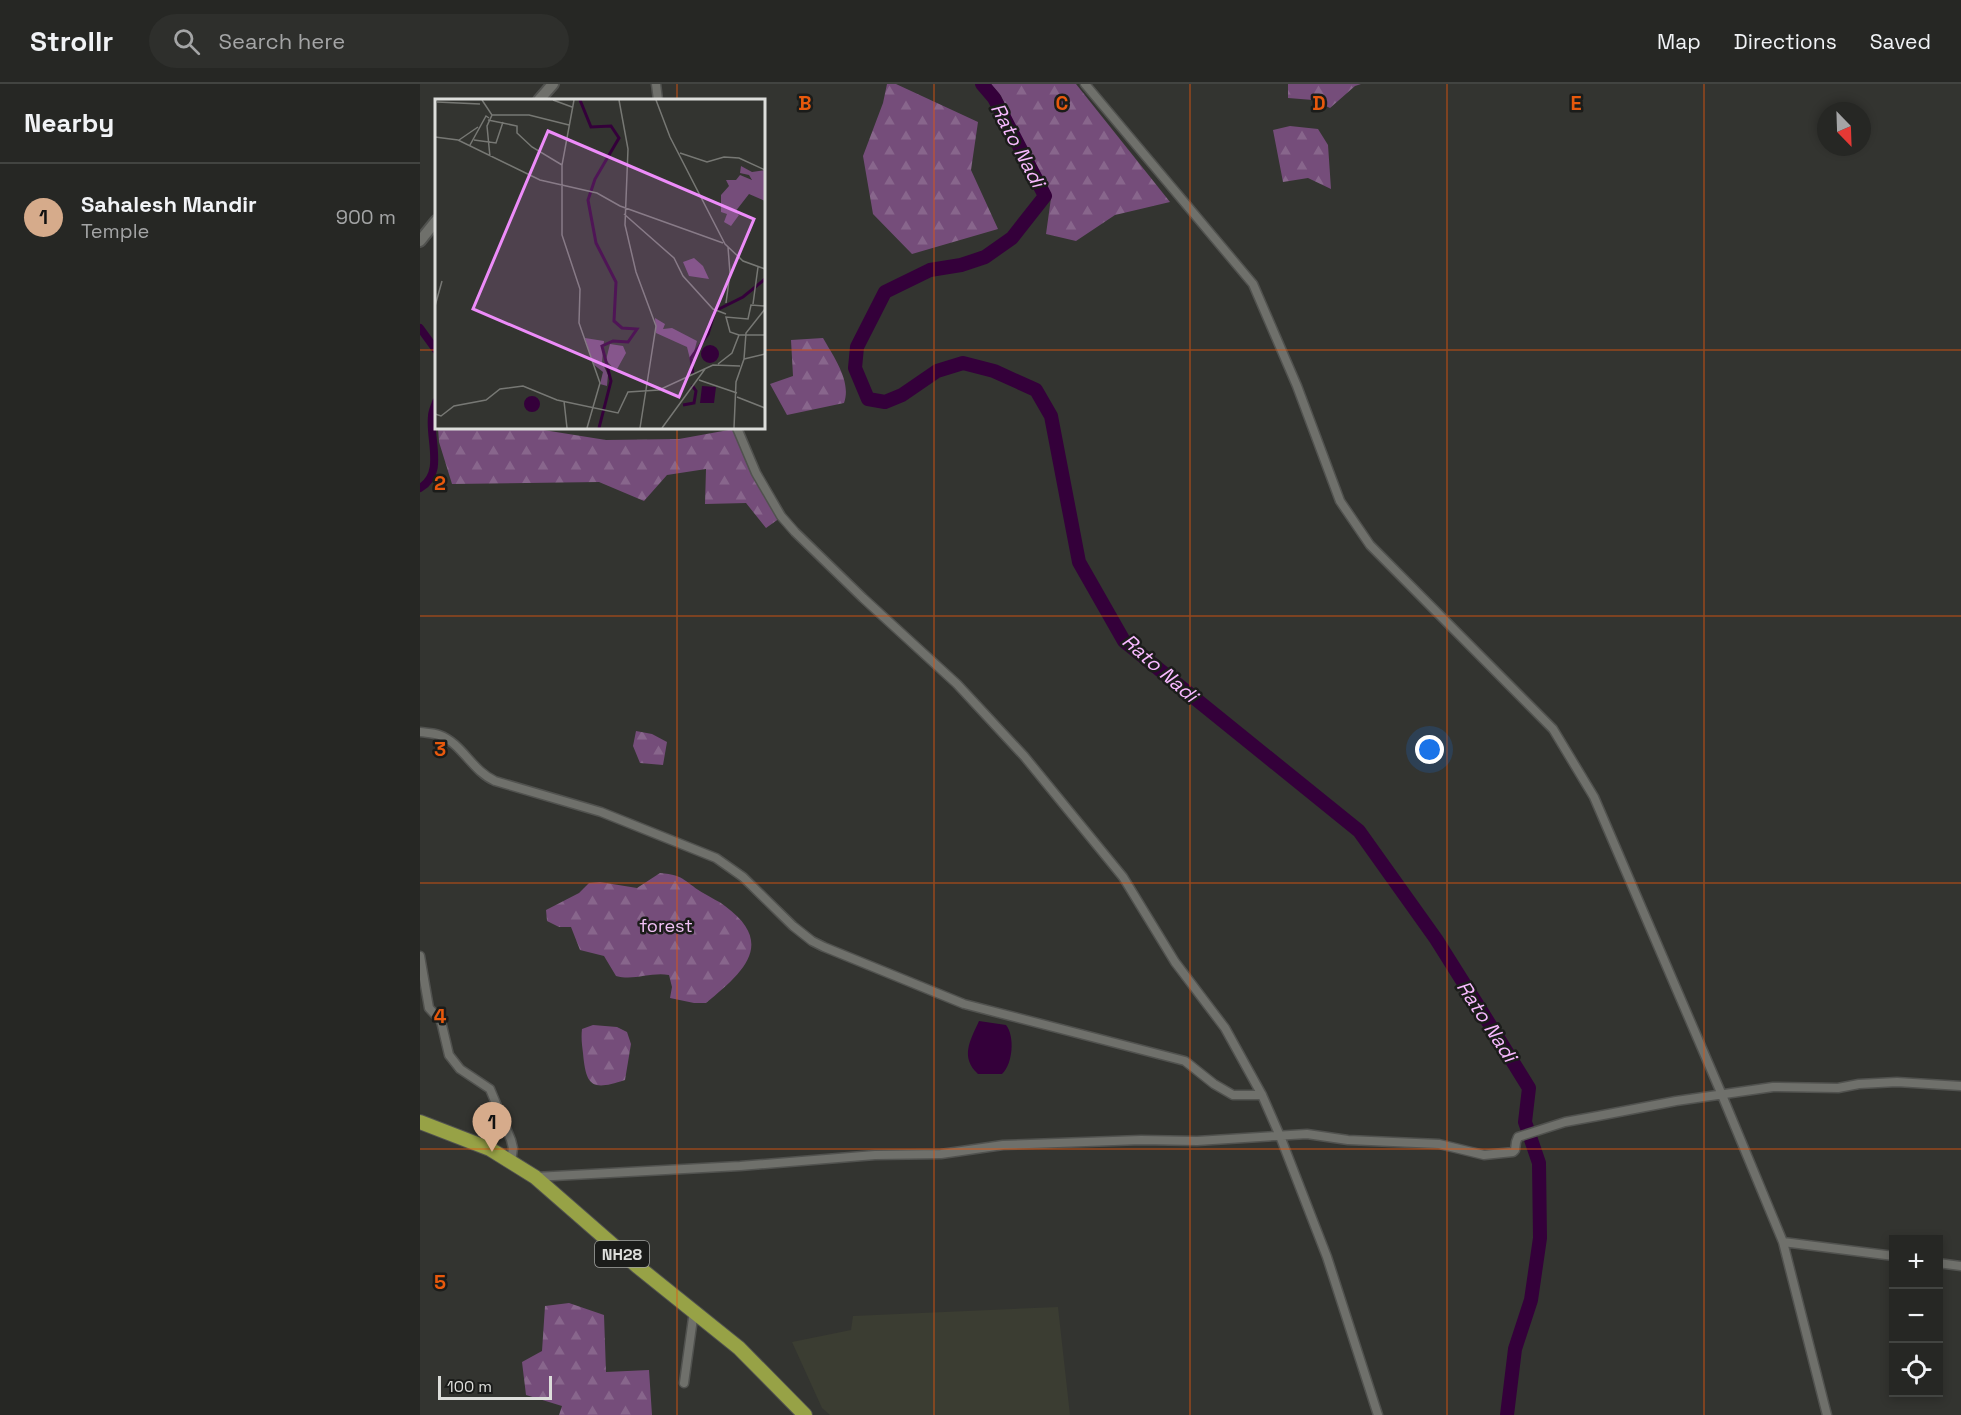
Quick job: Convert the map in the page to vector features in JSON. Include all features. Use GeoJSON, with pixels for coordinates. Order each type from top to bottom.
{"type":"FeatureCollection","features":[{"type":"Feature","properties":{"kind":"main road","name":"NH28"},"geometry":{"type":"LineString","coordinates":[[420,1122],[490,1149],[536,1177],[637,1266],[739,1348],[805,1415]]}},
{"type":"Feature","properties":{"kind":"street"},"geometry":{"type":"LineString","coordinates":[[540,99],[553,84]]}},
{"type":"Feature","properties":{"kind":"street"},"geometry":{"type":"LineString","coordinates":[[656,84],[658,99]]}},
{"type":"Feature","properties":{"kind":"street"},"geometry":{"type":"LineString","coordinates":[[1085,84],[1253,284],[1297,386],[1340,501],[1370,545],[1553,729],[1594,797],[1783,1242],[1827,1415]]}},
{"type":"Feature","properties":{"kind":"street"},"geometry":{"type":"LineString","coordinates":[[420,241],[435,222]]}},
{"type":"Feature","properties":{"kind":"street"},"geometry":{"type":"LineString","coordinates":[[737,429],[746,453],[766,493],[781,516],[991,719],[1123,877],[1174,962],[1225,1028],[1262,1095],[1280,1136],[1327,1257],[1378,1415]]}},
{"type":"Feature","properties":{"kind":"street"},"geometry":{"type":"LineString","coordinates":[[420,732],[444,737],[460,750],[481,773],[495,781],[601,812],[716,858],[743,877],[779,914],[805,936],[831,950],[964,1004],[1185,1061],[1214,1084],[1233,1095],[1262,1095]]}},
{"type":"Feature","properties":{"kind":"street"},"geometry":{"type":"LineString","coordinates":[[420,956],[429,1008],[441,1021],[449,1055],[460,1069],[490,1089],[511,1140],[513,1148],[511,1162]]}},
{"type":"Feature","properties":{"kind":"street"},"geometry":{"type":"LineString","coordinates":[[536,1177],[740,1166],[875,1155],[941,1154],[1003,1145],[1141,1140],[1197,1141],[1307,1134],[1348,1140],[1428,1143],[1484,1155],[1513,1152],[1518,1137],[1564,1122],[1676,1101],[1791,1086],[1838,1088],[1859,1084],[1897,1082],[1961,1086]]}},
{"type":"Feature","properties":{"kind":"street"},"geometry":{"type":"LineString","coordinates":[[1783,1242],[1889,1255]]}},
{"type":"Feature","properties":{"kind":"street"},"geometry":{"type":"LineString","coordinates":[[1943,1264],[1961,1266]]}},
{"type":"Feature","properties":{"kind":"street"},"geometry":{"type":"LineString","coordinates":[[684,1383],[694,1311]]}},
{"type":"Feature","properties":{"kind":"shaded area"},"geometry":{"type":"Polygon","coordinates":[[[979,1021],[1006,1025],[1009,1030],[1012,1050],[1009,1064],[1002,1074],[978,1074],[969,1061],[968,1049],[979,1021]]]}},
{"type":"Feature","properties":{"kind":"shaded area"},"geometry":{"type":"Polygon","coordinates":[[[1058,1307],[1070,1415],[830,1415],[822,1408],[792,1342],[851,1330],[853,1316],[1058,1307]]]}},
{"type":"Feature","properties":{"kind":"green space"},"geometry":{"type":"Polygon","coordinates":[[[887,84],[896,84],[978,122],[971,170],[998,229],[912,254],[873,214],[863,156],[883,103],[887,84]]]}},
{"type":"Feature","properties":{"kind":"green space"},"geometry":{"type":"Polygon","coordinates":[[[991,84],[1076,84],[1170,202],[1115,215],[1076,241],[1046,234],[1051,198],[1001,96],[991,84]]]}},
{"type":"Feature","properties":{"kind":"green space"},"geometry":{"type":"Polygon","coordinates":[[[1288,84],[1361,84],[1355,86],[1330,108],[1313,100],[1288,98],[1288,84]]]}},
{"type":"Feature","properties":{"kind":"green space"},"geometry":{"type":"Polygon","coordinates":[[[1290,126],[1318,129],[1328,145],[1331,189],[1308,178],[1283,182],[1273,130],[1290,126]]]}},
{"type":"Feature","properties":{"kind":"green space"},"geometry":{"type":"Polygon","coordinates":[[[823,338],[844,378],[846,395],[844,403],[787,415],[770,384],[793,376],[791,340],[823,338]]]}},
{"type":"Feature","properties":{"kind":"green space"},"geometry":{"type":"Polygon","coordinates":[[[438,429],[537,429],[606,440],[679,439],[734,429],[780,518],[766,528],[746,503],[705,504],[706,469],[667,475],[644,501],[599,482],[452,484],[439,442],[438,429]]]}},
{"type":"Feature","properties":{"kind":"green space"},"geometry":{"type":"Polygon","coordinates":[[[636,731],[652,734],[667,742],[663,765],[640,763],[633,746],[636,731]]]}},
{"type":"Feature","properties":{"kind":"green space","name":"forest"},"geometry":{"type":"Polygon","coordinates":[[[660,873],[680,878],[723,904],[741,920],[749,933],[751,945],[749,958],[731,981],[706,1003],[670,998],[672,987],[669,975],[629,978],[616,976],[604,956],[580,950],[571,927],[559,927],[547,921],[546,910],[579,893],[589,883],[600,882],[637,888],[660,873]]]}},
{"type":"Feature","properties":{"kind":"green space"},"geometry":{"type":"Polygon","coordinates":[[[593,1025],[617,1027],[627,1032],[631,1044],[625,1080],[598,1085],[589,1079],[584,1064],[582,1029],[593,1025]]]}},
{"type":"Feature","properties":{"kind":"green space"},"geometry":{"type":"Polygon","coordinates":[[[569,1303],[604,1315],[606,1372],[649,1370],[652,1415],[559,1415],[562,1406],[526,1395],[522,1362],[542,1351],[545,1306],[569,1303]]]}},
{"type":"Feature","properties":{"kind":"waterway","name":"Rato Nadi"},"geometry":{"type":"LineString","coordinates":[[982,84],[994,98],[1045,196],[1012,238],[985,257],[961,265],[930,270],[885,292],[857,347],[855,368],[868,399],[885,402],[902,395],[937,371],[963,363],[994,371],[1036,390],[1051,416],[1079,562],[1124,641],[1359,831],[1436,939],[1482,1012],[1529,1088],[1525,1122],[1539,1163],[1540,1238],[1531,1300],[1515,1349],[1507,1415]]}},
{"type":"Feature","properties":{"kind":"waterway"},"geometry":{"type":"LineString","coordinates":[[420,328],[435,349]]}},
{"type":"Feature","properties":{"kind":"waterway"},"geometry":{"type":"LineString","coordinates":[[420,488],[428,482],[434,465],[432,414],[435,405]]}},
{"type":"Feature","properties":{"kind":"place","name":"Sahalesh Mandir"},"geometry":{"type":"Point","coordinates":[492,1152]}}]}
